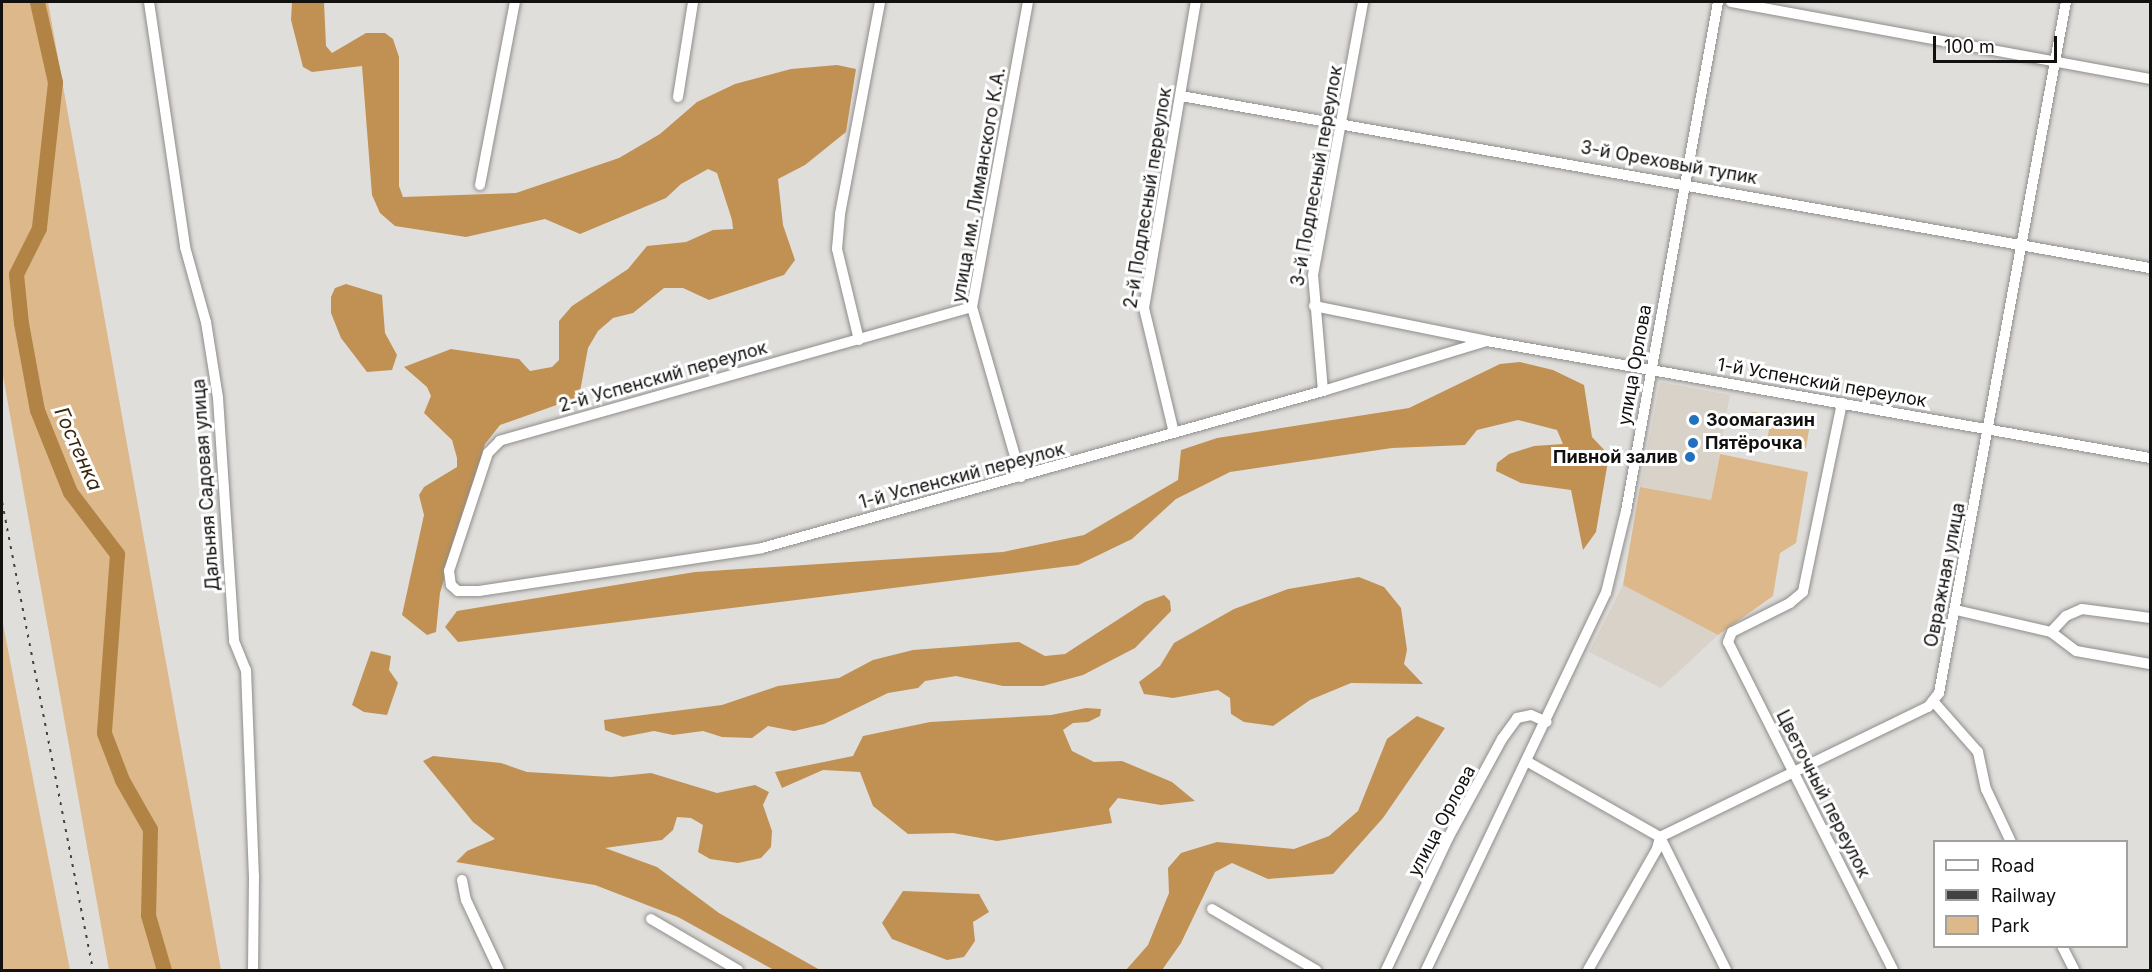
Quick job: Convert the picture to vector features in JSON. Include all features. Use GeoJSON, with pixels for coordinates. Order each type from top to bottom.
{"type":"FeatureCollection","features":[{"type":"Feature","properties":{"kind":"street","name":"Дальняя Садовая улица"},"geometry":{"type":"LineString","coordinates":[[149,2],[185,247],[206,322],[218,398],[234,641],[246,670],[254,876],[253,970]]}},
{"type":"Feature","properties":{"kind":"street"},"geometry":{"type":"LineString","coordinates":[[480,185],[515,2]]}},
{"type":"Feature","properties":{"kind":"street"},"geometry":{"type":"LineString","coordinates":[[678,97],[693,2]]}},
{"type":"Feature","properties":{"kind":"street"},"geometry":{"type":"LineString","coordinates":[[860,339],[837,249],[840,214],[880,2]]}},
{"type":"Feature","properties":{"kind":"street","name":"улица им. Лиманского К.А."},"geometry":{"type":"LineString","coordinates":[[1021,477],[972,307],[1028,2]]}},
{"type":"Feature","properties":{"kind":"street","name":"2-й Подлесный переулок"},"geometry":{"type":"LineString","coordinates":[[1174,433],[1144,308],[1196,2]]}},
{"type":"Feature","properties":{"kind":"street","name":"3-й Подлесный переулок"},"geometry":{"type":"LineString","coordinates":[[1323,391],[1313,275],[1363,2]]}},
{"type":"Feature","properties":{"kind":"street","name":"улица Орлова"},"geometry":{"type":"LineString","coordinates":[[1426,970],[1547,722],[1606,593],[1618,551],[1718,2]]}},
{"type":"Feature","properties":{"kind":"street"},"geometry":{"type":"LineString","coordinates":[[1731,2],[2151,79]]}},
{"type":"Feature","properties":{"kind":"street","name":"Овражная улица"},"geometry":{"type":"LineString","coordinates":[[1933,701],[1939,693],[1956,610],[2066,2]]}},
{"type":"Feature","properties":{"kind":"street","name":"3-й Ореховый тупик"},"geometry":{"type":"LineString","coordinates":[[1180,96],[1342,121],[1684,183],[1802,208],[2151,267]]}},
{"type":"Feature","properties":{"kind":"street","name":"1-й Успенский переулок"},"geometry":{"type":"LineString","coordinates":[[1314,306],[1487,341],[2151,458]]}},
{"type":"Feature","properties":{"kind":"street","name":"2-й Успенский переулок"},"geometry":{"type":"LineString","coordinates":[[449,571],[488,453],[500,441],[972,307]]}},
{"type":"Feature","properties":{"kind":"street","name":"1-й Успенский переулок"},"geometry":{"type":"LineString","coordinates":[[449,571],[451,585],[459,591],[479,591],[762,548],[1323,391],[1487,341]]}},
{"type":"Feature","properties":{"kind":"street","name":"Цветочный переулок"},"geometry":{"type":"LineString","coordinates":[[1842,403],[1803,592],[1790,603],[1732,632],[1728,642],[1893,970]]}},
{"type":"Feature","properties":{"kind":"street"},"geometry":{"type":"LineString","coordinates":[[2051,632],[2066,616],[2082,609],[2151,618]]}},
{"type":"Feature","properties":{"kind":"street"},"geometry":{"type":"LineString","coordinates":[[1956,610],[2051,632],[2076,651],[2151,664]]}},
{"type":"Feature","properties":{"kind":"street"},"geometry":{"type":"LineString","coordinates":[[1588,970],[1657,849],[1660,837],[1933,701],[1978,752],[1986,789],[2010,840]]}},
{"type":"Feature","properties":{"kind":"street","name":"улица Орлова"},"geometry":{"type":"LineString","coordinates":[[1386,970],[1448,838],[1502,738],[1517,718],[1531,715],[1547,722]]}},
{"type":"Feature","properties":{"kind":"street"},"geometry":{"type":"LineString","coordinates":[[1527,762],[1660,837],[1726,970]]}},
{"type":"Feature","properties":{"kind":"street"},"geometry":{"type":"LineString","coordinates":[[462,880],[466,900],[499,970]]}},
{"type":"Feature","properties":{"kind":"street"},"geometry":{"type":"LineString","coordinates":[[1212,909],[1316,970]]}},
{"type":"Feature","properties":{"kind":"street"},"geometry":{"type":"LineString","coordinates":[[651,919],[738,970]]}},
{"type":"Feature","properties":{"kind":"street"},"geometry":{"type":"LineString","coordinates":[[2063,948],[2074,970]]}},
{"type":"Feature","properties":{"kind":"shaded area"},"geometry":{"type":"Polygon","coordinates":[[[292,2],[324,2],[326,46],[332,53],[366,33],[385,33],[393,39],[399,57],[399,186],[403,197],[516,193],[619,158],[660,134],[697,102],[735,84],[791,69],[837,65],[856,69],[846,132],[805,165],[778,179],[783,225],[795,260],[784,275],[709,300],[683,288],[664,288],[633,313],[613,318],[598,331],[588,348],[579,397],[500,425],[485,444],[440,593],[436,632],[427,635],[402,615],[424,515],[419,495],[424,487],[457,467],[457,458],[452,440],[424,413],[431,396],[427,387],[404,367],[451,349],[519,359],[530,371],[552,367],[559,360],[559,321],[572,306],[628,269],[647,246],[686,242],[713,230],[733,229],[732,220],[717,173],[708,169],[681,184],[666,198],[580,234],[545,219],[466,237],[395,226],[380,213],[372,195],[362,66],[312,72],[303,67],[291,20],[292,2]]]}},
{"type":"Feature","properties":{"kind":"shaded area"},"geometry":{"type":"Polygon","coordinates":[[[346,284],[382,295],[385,333],[397,355],[392,370],[367,372],[341,338],[331,313],[331,297],[335,288],[346,284]]]}},
{"type":"Feature","properties":{"kind":"shaded area"},"geometry":{"type":"Polygon","coordinates":[[[1520,362],[1553,370],[1584,385],[1592,437],[1609,455],[1596,532],[1583,550],[1571,490],[1521,483],[1496,471],[1497,463],[1509,454],[1534,446],[1563,444],[1557,430],[1518,420],[1477,430],[1465,445],[1392,448],[1230,472],[1176,499],[1132,539],[1078,565],[458,642],[445,627],[457,611],[695,572],[1003,552],[1084,535],[1178,480],[1181,450],[1217,438],[1409,408],[1500,364],[1520,362]]]}},
{"type":"Feature","properties":{"kind":"shaded area"},"geometry":{"type":"Polygon","coordinates":[[[1660,382],[1730,395],[1711,500],[1640,487],[1660,382]]]}},
{"type":"Feature","properties":{"kind":"shaded area"},"geometry":{"type":"Polygon","coordinates":[[[1359,577],[1384,587],[1401,608],[1407,650],[1404,664],[1423,684],[1351,683],[1310,700],[1273,726],[1244,722],[1231,714],[1230,698],[1218,690],[1173,698],[1144,694],[1139,682],[1160,666],[1174,643],[1234,609],[1288,589],[1359,577]]]}},
{"type":"Feature","properties":{"kind":"shaded area"},"geometry":{"type":"Polygon","coordinates":[[[1623,585],[1718,635],[1661,688],[1589,652],[1623,585]]]}},
{"type":"Feature","properties":{"kind":"shaded area"},"geometry":{"type":"Polygon","coordinates":[[[1164,595],[1170,601],[1171,611],[1135,648],[1083,675],[1043,686],[1003,686],[956,676],[925,681],[918,688],[888,693],[824,724],[794,731],[768,726],[752,738],[722,737],[703,731],[673,735],[654,731],[623,737],[605,730],[604,720],[722,705],[778,686],[839,678],[873,660],[913,650],[1019,642],[1045,656],[1065,654],[1145,602],[1164,595]]]}},
{"type":"Feature","properties":{"kind":"shaded area"},"geometry":{"type":"Polygon","coordinates":[[[371,651],[391,656],[389,670],[398,683],[387,715],[364,712],[352,705],[371,651]]]}},
{"type":"Feature","properties":{"kind":"shaded area"},"geometry":{"type":"Polygon","coordinates":[[[1086,708],[1101,709],[1100,716],[1088,722],[1073,723],[1063,730],[1072,751],[1094,762],[1122,761],[1172,782],[1195,801],[1161,805],[1118,798],[1109,809],[1112,823],[997,841],[953,833],[908,834],[873,806],[860,772],[823,770],[782,788],[775,772],[853,756],[863,736],[930,722],[1051,715],[1086,708]]]}},
{"type":"Feature","properties":{"kind":"shaded area"},"geometry":{"type":"Polygon","coordinates":[[[1417,716],[1445,728],[1383,818],[1333,874],[1268,879],[1232,863],[1215,872],[1181,943],[1162,970],[1126,970],[1148,945],[1169,893],[1168,868],[1181,853],[1217,842],[1294,849],[1329,836],[1358,811],[1387,739],[1417,716]]]}},
{"type":"Feature","properties":{"kind":"shaded area"},"geometry":{"type":"Polygon","coordinates":[[[433,756],[501,763],[527,772],[611,777],[651,773],[717,793],[755,785],[769,792],[763,805],[772,831],[771,847],[761,858],[738,863],[710,859],[698,852],[703,825],[691,818],[677,817],[673,830],[662,840],[605,848],[657,867],[719,913],[820,970],[774,970],[678,917],[595,885],[456,862],[467,851],[495,839],[473,822],[423,761],[433,756]]]}},
{"type":"Feature","properties":{"kind":"shaded area"},"geometry":{"type":"Polygon","coordinates":[[[903,891],[979,894],[989,912],[973,922],[975,941],[964,957],[947,960],[892,939],[882,923],[903,891]]]}},
{"type":"Feature","properties":{"kind":"green space"},"geometry":{"type":"Polygon","coordinates":[[[2,2],[48,2],[221,970],[109,970],[2,370],[2,2]]]}},
{"type":"Feature","properties":{"kind":"green space"},"geometry":{"type":"Polygon","coordinates":[[[1750,412],[1758,412],[1763,417],[1761,428],[1750,430],[1745,425],[1745,417],[1750,412]]]}},
{"type":"Feature","properties":{"kind":"green space"},"geometry":{"type":"Polygon","coordinates":[[[1771,417],[1810,424],[1806,448],[1767,441],[1771,417]]]}},
{"type":"Feature","properties":{"kind":"green space"},"geometry":{"type":"Polygon","coordinates":[[[1720,454],[1808,472],[1796,543],[1780,553],[1773,596],[1718,635],[1623,585],[1640,487],[1711,500],[1720,454]]]}},
{"type":"Feature","properties":{"kind":"green space"},"geometry":{"type":"Polygon","coordinates":[[[2,619],[70,970],[2,970],[2,619]]]}},
{"type":"Feature","properties":{"kind":"waterway","name":"Гостенка"},"geometry":{"type":"LineString","coordinates":[[37,2],[55,82],[39,228],[16,274],[21,323],[37,410],[70,492],[117,554],[104,733],[122,780],[150,829],[148,915],[164,970]]}},
{"type":"Feature","properties":{"kind":"railway"},"geometry":{"type":"LineString","coordinates":[[2,502],[93,970]]}},
{"type":"Feature","properties":{"kind":"place","name":"Зоомагазин"},"geometry":{"type":"Point","coordinates":[1694,420]}},
{"type":"Feature","properties":{"kind":"place","name":"Пятёрочка"},"geometry":{"type":"Point","coordinates":[1693,443]}},
{"type":"Feature","properties":{"kind":"place","name":"Пивной залив"},"geometry":{"type":"Point","coordinates":[1690,457]}}]}
